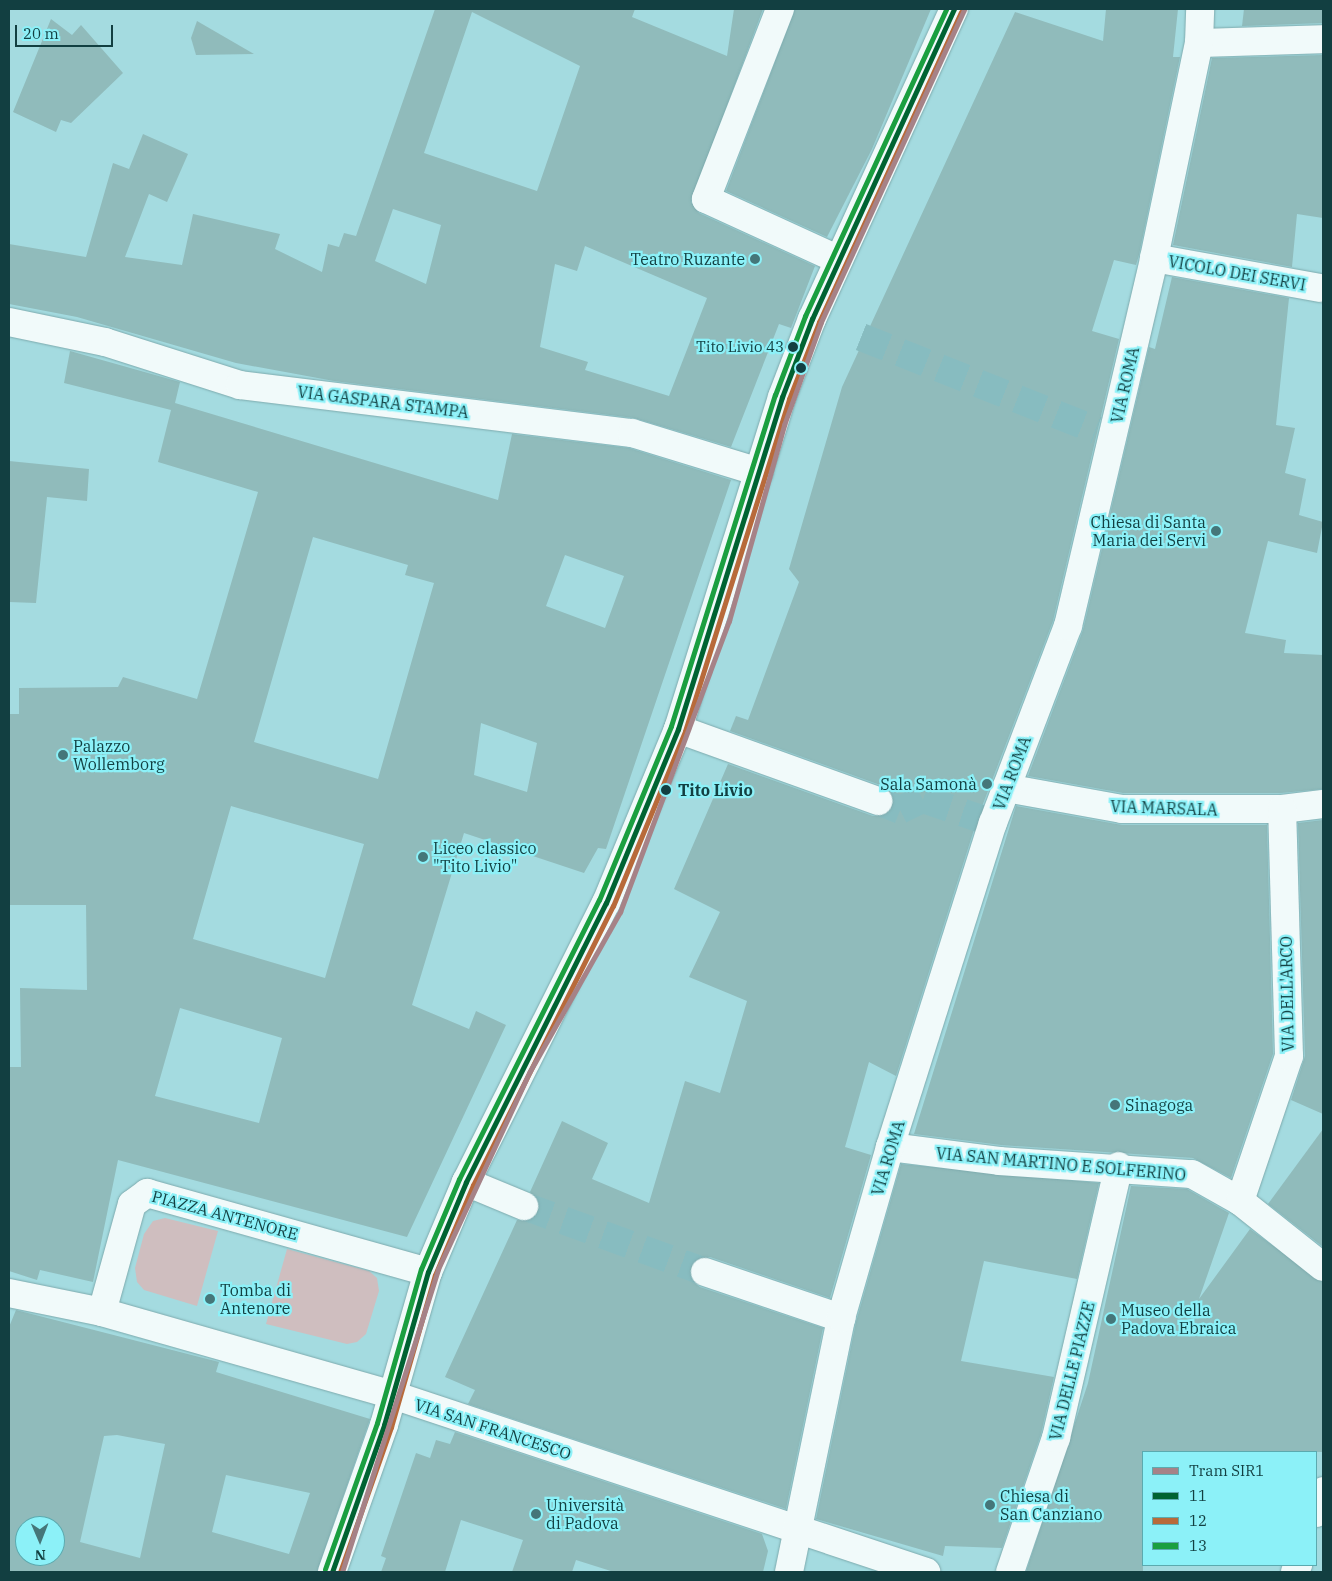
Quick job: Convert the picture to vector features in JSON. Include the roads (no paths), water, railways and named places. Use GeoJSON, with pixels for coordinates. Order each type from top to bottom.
{"type":"FeatureCollection","features":[{"type":"Feature","properties":{"kind":"street"},"geometry":{"type":"LineString","coordinates":[[780,9],[706,199],[839,260]]}},
{"type":"Feature","properties":{"kind":"street"},"geometry":{"type":"LineString","coordinates":[[332,1572],[393,1395],[428,1272],[466,1182],[606,903],[678,729],[782,397],[839,260],[954,9]]}},
{"type":"Feature","properties":{"kind":"street","name":"VIA ROMA"},"geometry":{"type":"LineString","coordinates":[[789,1572],[799,1531],[841,1318],[900,1148],[1006,788],[1068,626],[1105,433],[1154,258],[1199,43],[1200,9]]}},
{"type":"Feature","properties":{"kind":"street"},"geometry":{"type":"LineString","coordinates":[[1199,43],[1317,40]]}},
{"type":"Feature","properties":{"kind":"street","name":"VICOLO DEI SERVI"},"geometry":{"type":"LineString","coordinates":[[1154,258],[1320,288]]}},
{"type":"Feature","properties":{"kind":"street","name":"VIA GASPARA STAMPA"},"geometry":{"type":"LineString","coordinates":[[9,322],[105,342],[240,385],[632,433],[758,472]]}},
{"type":"Feature","properties":{"kind":"street"},"geometry":{"type":"LineString","coordinates":[[678,729],[878,801]]}},
{"type":"Feature","properties":{"kind":"street","name":"VIA MARSALA"},"geometry":{"type":"LineString","coordinates":[[1006,788],[1122,809],[1282,809],[1323,804]]}},
{"type":"Feature","properties":{"kind":"street","name":"VIA DELL'ARCO"},"geometry":{"type":"LineString","coordinates":[[1240,1201],[1289,1056],[1282,809]]}},
{"type":"Feature","properties":{"kind":"street","name":"VIA SAN MARTINO E SOLFERINO"},"geometry":{"type":"LineString","coordinates":[[900,1148],[999,1161],[1120,1166],[1192,1174],[1240,1201],[1323,1267]]}},
{"type":"Feature","properties":{"kind":"street","name":"VIA DELLE PIAZZE"},"geometry":{"type":"LineString","coordinates":[[1010,1572],[1056,1438],[1120,1166]]}},
{"type":"Feature","properties":{"kind":"street"},"geometry":{"type":"LineString","coordinates":[[466,1182],[524,1206]]}},
{"type":"Feature","properties":{"kind":"street","name":"PIAZZA ANTENORE"},"geometry":{"type":"LineString","coordinates":[[102,1312],[132,1204],[147,1193],[428,1272]]}},
{"type":"Feature","properties":{"kind":"street"},"geometry":{"type":"LineString","coordinates":[[705,1272],[841,1318]]}},
{"type":"Feature","properties":{"kind":"street","name":"VIA SAN FRANCESCO"},"geometry":{"type":"LineString","coordinates":[[9,1293],[102,1312],[393,1395],[926,1572]]}},
{"type":"Feature","properties":{"kind":"street"},"geometry":{"type":"LineString","coordinates":[[1317,1509],[1323,1491]]}},
{"type":"Feature","properties":{"kind":"tunnel"},"geometry":{"type":"LineString","coordinates":[[861,337],[1096,430]]}},
{"type":"Feature","properties":{"kind":"tunnel"},"geometry":{"type":"LineString","coordinates":[[878,801],[900,810],[923,799],[993,823]]}},
{"type":"Feature","properties":{"kind":"tunnel"},"geometry":{"type":"LineString","coordinates":[[524,1206],[705,1272]]}},
{"type":"Feature","properties":{"kind":"tram line","name":"SIR1"},"geometry":{"type":"LineString","coordinates":[[342,1572],[438,1269],[530,1071],[620,912],[729,621],[784,425],[821,322],[964,9]]}},
{"type":"Feature","properties":{"kind":"place","name":"Teatro Ruzante"},"geometry":{"type":"Point","coordinates":[755,259]}},
{"type":"Feature","properties":{"kind":"place","name":"Tito Livio 43"},"geometry":{"type":"Point","coordinates":[793,347]}},
{"type":"Feature","properties":{"kind":"place","name":"Chiesa di Santa Maria dei Servi"},"geometry":{"type":"Point","coordinates":[1216,531]}},
{"type":"Feature","properties":{"kind":"place","name":"Palazzo Wollemborg"},"geometry":{"type":"Point","coordinates":[63,755]}},
{"type":"Feature","properties":{"kind":"place","name":"Sala Samonà"},"geometry":{"type":"Point","coordinates":[987,784]}},
{"type":"Feature","properties":{"kind":"place","name":"Tito Livio"},"geometry":{"type":"Point","coordinates":[666,790]}},
{"type":"Feature","properties":{"kind":"place","name":"Liceo classico \"Tito Livio\""},"geometry":{"type":"Point","coordinates":[423,857]}},
{"type":"Feature","properties":{"kind":"place","name":"Sinagoga"},"geometry":{"type":"Point","coordinates":[1115,1105]}},
{"type":"Feature","properties":{"kind":"place","name":"Tomba di Antenore"},"geometry":{"type":"Point","coordinates":[210,1299]}},
{"type":"Feature","properties":{"kind":"place","name":"Museo della Padova Ebraica"},"geometry":{"type":"Point","coordinates":[1111,1319]}},
{"type":"Feature","properties":{"kind":"place","name":"Chiesa di San Canziano"},"geometry":{"type":"Point","coordinates":[990,1505]}},
{"type":"Feature","properties":{"kind":"place","name":"Università di Padova"},"geometry":{"type":"Point","coordinates":[536,1514]}}]}
